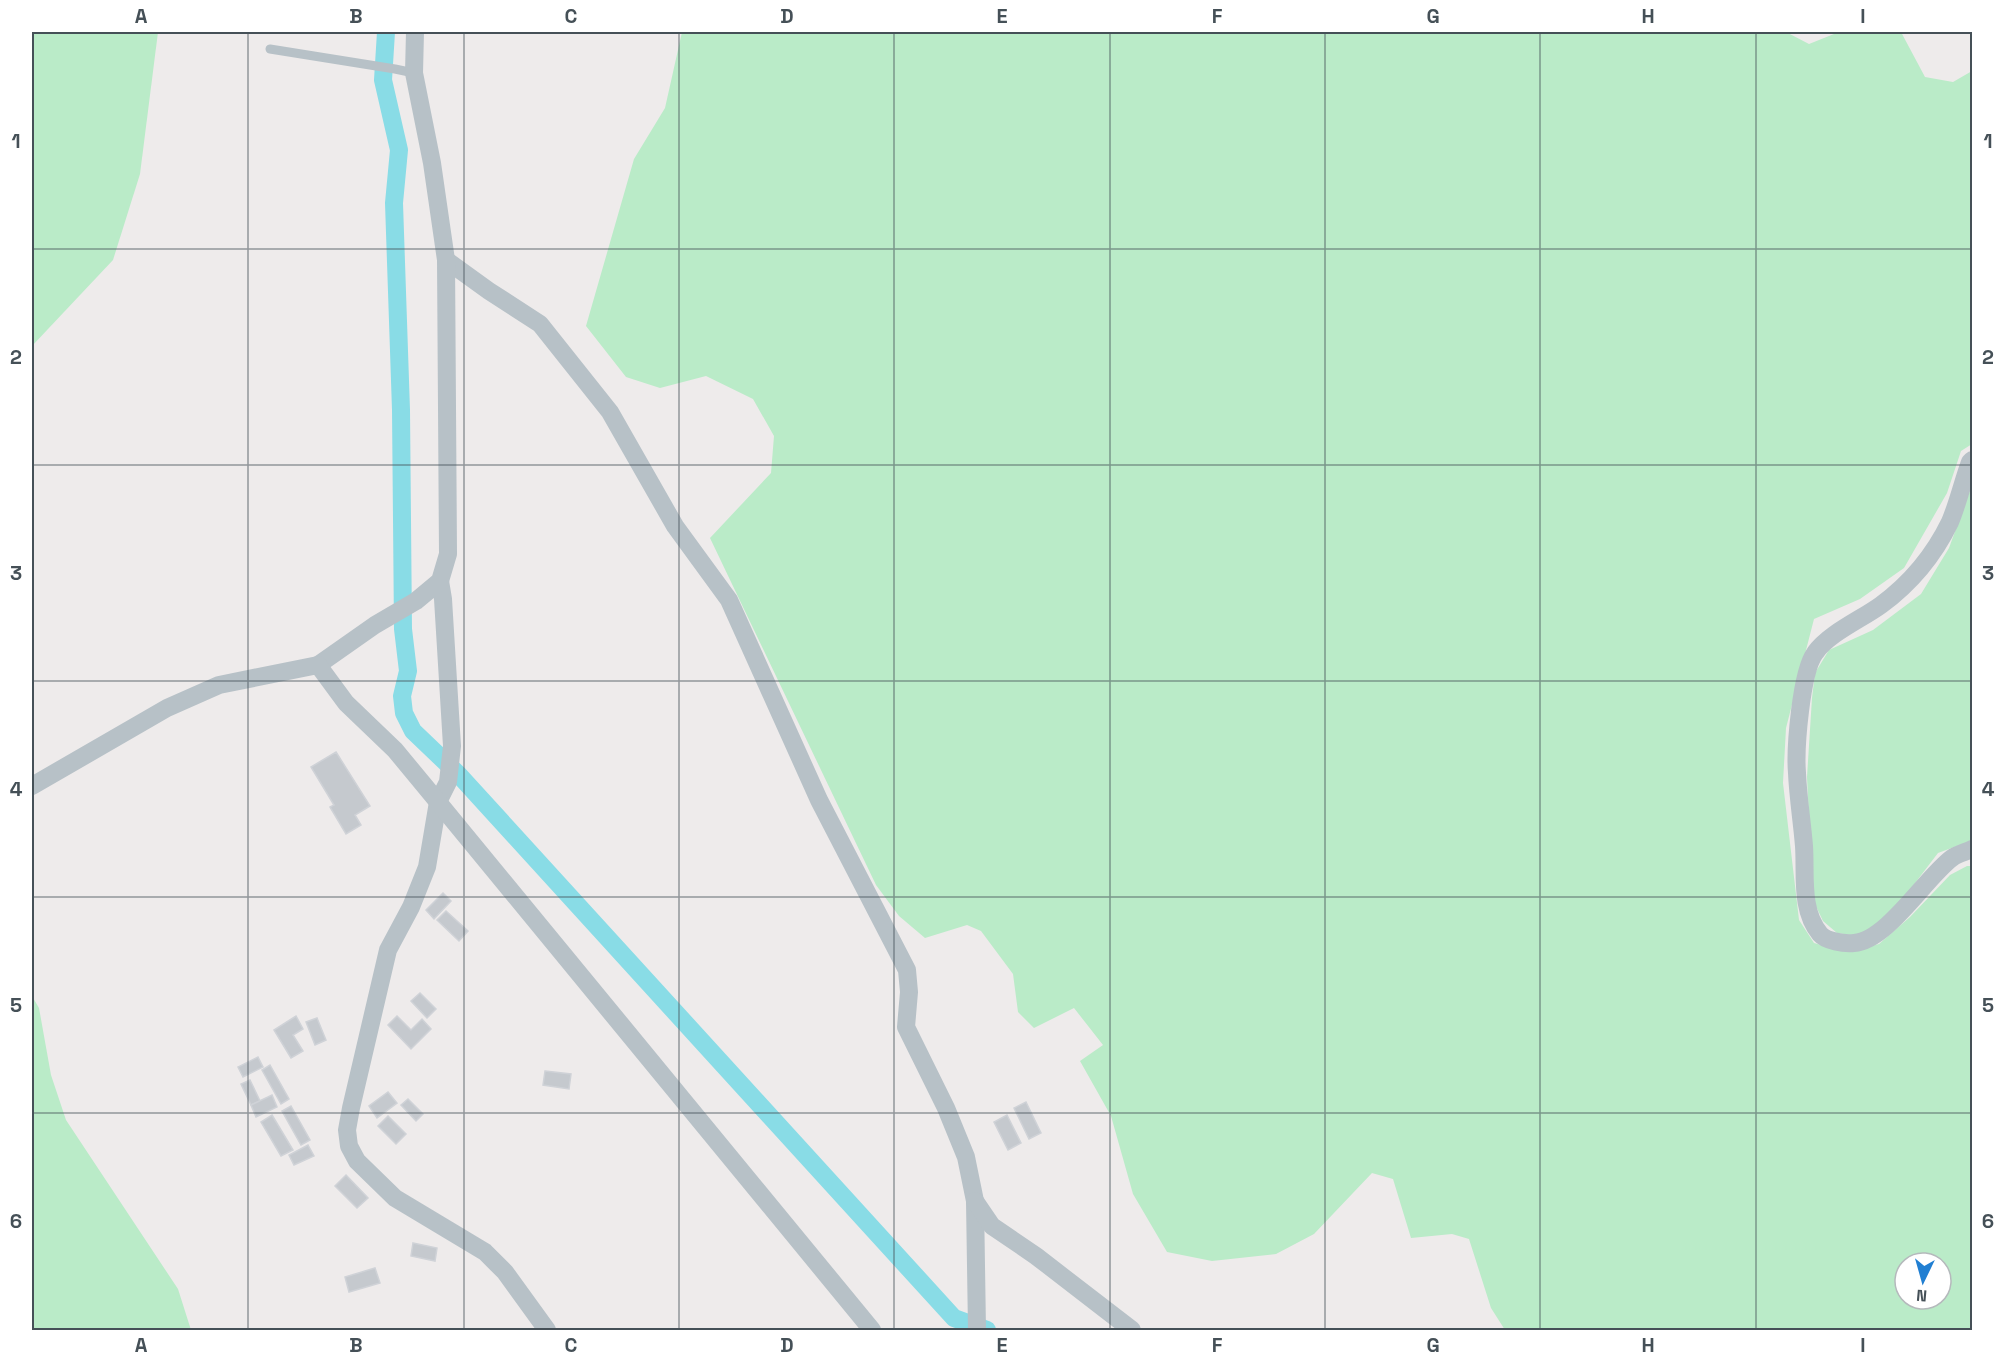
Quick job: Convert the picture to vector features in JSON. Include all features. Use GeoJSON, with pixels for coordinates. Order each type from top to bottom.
{"type":"FeatureCollection","features":[{"type":"Feature","properties":{"kind":"street"},"geometry":{"type":"LineString","coordinates":[[416,34],[414,74],[432,163],[446,260],[447,554],[440,581],[446,642],[452,760],[448,782],[438,802],[428,867],[411,907],[388,950],[347,1130],[349,1146],[357,1161],[395,1198],[485,1252],[505,1272],[547,1330]]}},
{"type":"Feature","properties":{"kind":"street"},"geometry":{"type":"LineString","coordinates":[[446,260],[540,324],[610,412],[675,526],[729,600],[819,800],[907,970],[909,992],[906,1027],[950,1117],[966,1157],[975,1201],[977,1330]]}},
{"type":"Feature","properties":{"kind":"street"},"geometry":{"type":"LineString","coordinates":[[1972,460],[1951,520],[1932,555],[1881,605],[1856,620],[1815,653],[1804,682],[1796,770],[1804,846],[1806,896],[1810,915],[1821,935],[1838,942],[1856,944],[1874,936],[1952,857],[1972,849]]}},
{"type":"Feature","properties":{"kind":"street"},"geometry":{"type":"LineString","coordinates":[[32,786],[167,708],[219,685],[318,665],[375,625],[416,601],[440,581]]}},
{"type":"Feature","properties":{"kind":"street"},"geometry":{"type":"LineString","coordinates":[[318,665],[346,703],[394,750],[438,802],[872,1330]]}},
{"type":"Feature","properties":{"kind":"street"},"geometry":{"type":"LineString","coordinates":[[975,1201],[992,1226],[1036,1256],[1132,1330]]}},
{"type":"Feature","properties":{"kind":"lane"},"geometry":{"type":"LineString","coordinates":[[270,49],[414,74]]}},
{"type":"Feature","properties":{"kind":"green space"},"geometry":{"type":"Polygon","coordinates":[[[32,32],[158,32],[140,174],[113,260],[32,346],[32,32]]]}},
{"type":"Feature","properties":{"kind":"green space"},"geometry":{"type":"Polygon","coordinates":[[[682,32],[1786,32],[1809,44],[1839,32],[1901,32],[1925,77],[1953,82],[1972,71],[1972,444],[1961,451],[1947,493],[1904,568],[1860,599],[1814,619],[1786,728],[1783,783],[1799,920],[1814,943],[1847,952],[1879,944],[1910,917],[1950,875],[1967,866],[1972,866],[1972,1330],[1505,1330],[1491,1308],[1469,1239],[1452,1234],[1411,1238],[1393,1179],[1372,1173],[1314,1234],[1276,1254],[1212,1261],[1167,1252],[1133,1194],[1111,1116],[1080,1061],[1103,1045],[1074,1008],[1034,1028],[1018,1012],[1013,974],[981,931],[967,925],[925,938],[899,916],[876,885],[710,538],[771,473],[774,436],[753,399],[706,376],[660,388],[626,377],[586,326],[634,159],[665,108],[682,32]]]}},
{"type":"Feature","properties":{"kind":"green space"},"geometry":{"type":"Polygon","coordinates":[[[1972,485],[1972,843],[1938,853],[1896,908],[1867,933],[1851,935],[1837,933],[1823,921],[1813,900],[1807,777],[1815,673],[1829,650],[1873,630],[1921,594],[1949,548],[1972,485]]]}},
{"type":"Feature","properties":{"kind":"green space"},"geometry":{"type":"Polygon","coordinates":[[[32,996],[39,1008],[51,1075],[66,1120],[178,1289],[191,1330],[32,1330],[32,996]]]}},
{"type":"Feature","properties":{"kind":"building"},"geometry":{"type":"Polygon","coordinates":[[[336,752],[370,806],[355,815],[361,825],[346,834],[330,807],[334,805],[311,767],[336,752]]]}},
{"type":"Feature","properties":{"kind":"building"},"geometry":{"type":"Polygon","coordinates":[[[443,893],[451,901],[434,919],[426,910],[443,893]]]}},
{"type":"Feature","properties":{"kind":"building"},"geometry":{"type":"Polygon","coordinates":[[[446,911],[468,931],[459,941],[437,920],[446,911]]]}},
{"type":"Feature","properties":{"kind":"building"},"geometry":{"type":"Polygon","coordinates":[[[420,993],[436,1009],[427,1018],[411,1001],[420,993]]]}},
{"type":"Feature","properties":{"kind":"building"},"geometry":{"type":"Polygon","coordinates":[[[296,1016],[303,1029],[293,1035],[303,1051],[291,1058],[274,1030],[296,1016]]]}},
{"type":"Feature","properties":{"kind":"building"},"geometry":{"type":"Polygon","coordinates":[[[397,1016],[411,1030],[422,1019],[431,1029],[411,1049],[388,1025],[397,1016]]]}},
{"type":"Feature","properties":{"kind":"building"},"geometry":{"type":"Polygon","coordinates":[[[317,1018],[326,1040],[315,1045],[306,1022],[317,1018]]]}},
{"type":"Feature","properties":{"kind":"building"},"geometry":{"type":"Polygon","coordinates":[[[258,1057],[263,1067],[243,1077],[238,1067],[258,1057]]]}},
{"type":"Feature","properties":{"kind":"building"},"geometry":{"type":"Polygon","coordinates":[[[270,1065],[289,1099],[281,1104],[262,1070],[270,1065]]]}},
{"type":"Feature","properties":{"kind":"building"},"geometry":{"type":"Polygon","coordinates":[[[545,1071],[571,1074],[569,1089],[543,1085],[545,1071]]]}},
{"type":"Feature","properties":{"kind":"building"},"geometry":{"type":"Polygon","coordinates":[[[250,1080],[260,1101],[251,1105],[241,1084],[250,1080]]]}},
{"type":"Feature","properties":{"kind":"building"},"geometry":{"type":"Polygon","coordinates":[[[388,1092],[397,1103],[377,1118],[369,1106],[388,1092]]]}},
{"type":"Feature","properties":{"kind":"building"},"geometry":{"type":"Polygon","coordinates":[[[272,1095],[277,1107],[256,1117],[251,1105],[272,1095]]]}},
{"type":"Feature","properties":{"kind":"building"},"geometry":{"type":"Polygon","coordinates":[[[408,1099],[423,1114],[416,1121],[401,1105],[408,1099]]]}},
{"type":"Feature","properties":{"kind":"building"},"geometry":{"type":"Polygon","coordinates":[[[1026,1102],[1041,1133],[1029,1139],[1014,1108],[1026,1102]]]}},
{"type":"Feature","properties":{"kind":"building"},"geometry":{"type":"Polygon","coordinates":[[[291,1106],[310,1140],[301,1145],[282,1111],[291,1106]]]}},
{"type":"Feature","properties":{"kind":"building"},"geometry":{"type":"Polygon","coordinates":[[[272,1115],[293,1150],[281,1156],[261,1122],[272,1115]]]}},
{"type":"Feature","properties":{"kind":"building"},"geometry":{"type":"Polygon","coordinates":[[[1007,1115],[1021,1143],[1008,1150],[994,1122],[1007,1115]]]}},
{"type":"Feature","properties":{"kind":"building"},"geometry":{"type":"Polygon","coordinates":[[[388,1116],[406,1134],[396,1144],[378,1126],[388,1116]]]}},
{"type":"Feature","properties":{"kind":"building"},"geometry":{"type":"Polygon","coordinates":[[[308,1145],[314,1156],[294,1165],[289,1155],[308,1145]]]}},
{"type":"Feature","properties":{"kind":"building"},"geometry":{"type":"Polygon","coordinates":[[[346,1175],[368,1198],[357,1208],[335,1186],[346,1175]]]}},
{"type":"Feature","properties":{"kind":"building"},"geometry":{"type":"Polygon","coordinates":[[[413,1243],[437,1248],[435,1261],[411,1256],[413,1243]]]}},
{"type":"Feature","properties":{"kind":"building"},"geometry":{"type":"Polygon","coordinates":[[[375,1268],[380,1283],[349,1292],[345,1277],[375,1268]]]}},
{"type":"Feature","properties":{"kind":"waterway"},"geometry":{"type":"LineString","coordinates":[[386,32],[383,80],[399,150],[394,203],[401,410],[403,629],[408,671],[402,696],[404,713],[413,731],[459,775],[954,1318],[987,1330]]}}]}
